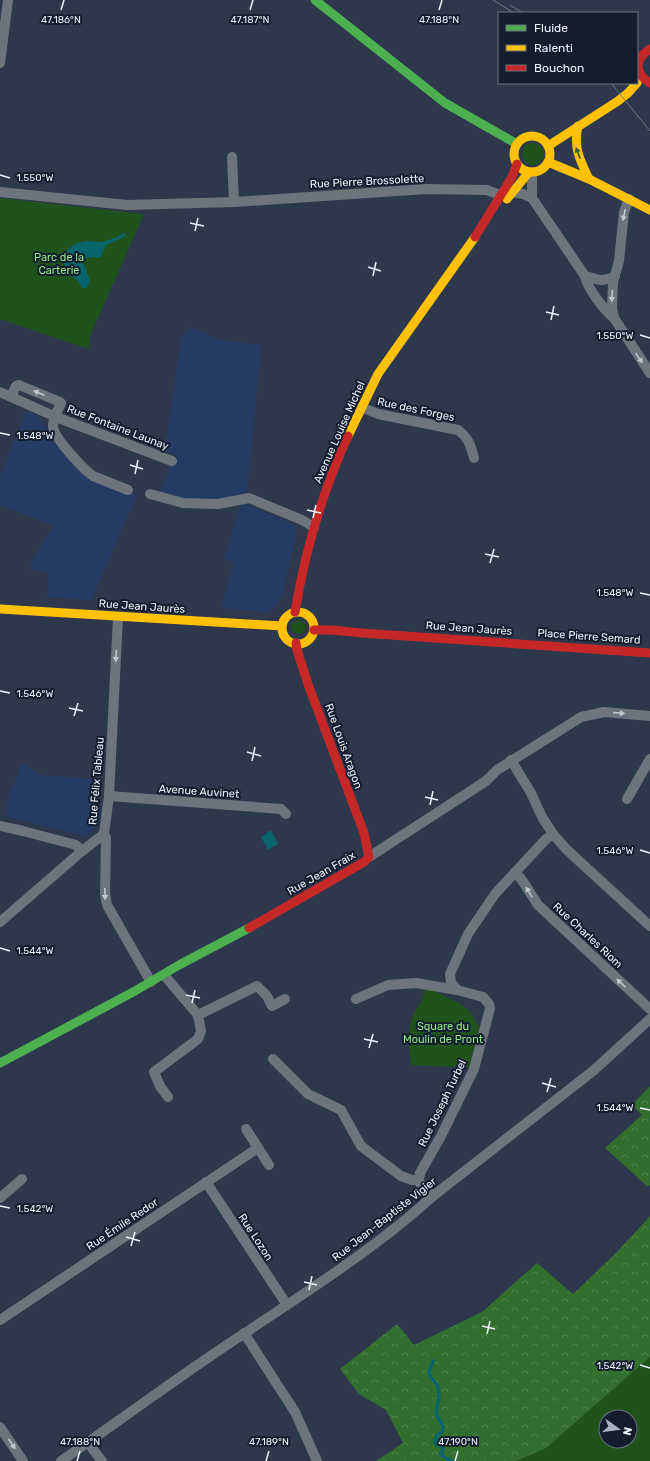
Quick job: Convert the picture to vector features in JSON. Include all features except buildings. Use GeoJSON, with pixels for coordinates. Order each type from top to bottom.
{"type":"FeatureCollection","features":[{"type":"Feature","properties":{"kind":"street"},"geometry":{"type":"LineString","coordinates":[[0,63],[2,22],[8,0]]}},
{"type":"Feature","properties":{"kind":"street"},"geometry":{"type":"LineString","coordinates":[[315,0],[445,103],[517,144]]}},
{"type":"Feature","properties":{"kind":"street"},"geometry":{"type":"LineString","coordinates":[[650,49],[642,53],[638,60],[638,81],[650,83]]}},
{"type":"Feature","properties":{"kind":"street"},"geometry":{"type":"LineString","coordinates":[[548,146],[618,101],[628,93],[636,84]]}},
{"type":"Feature","properties":{"kind":"street"},"geometry":{"type":"LineString","coordinates":[[578,126],[575,139],[575,149],[589,179]]}},
{"type":"Feature","properties":{"kind":"street"},"geometry":{"type":"LineString","coordinates":[[532,136],[542,139],[548,146],[550,154],[548,162],[542,169],[531,172],[521,168],[517,164],[514,154],[517,144],[523,139],[532,136]]}},
{"type":"Feature","properties":{"kind":"street"},"geometry":{"type":"LineString","coordinates":[[232,157],[234,202]]}},
{"type":"Feature","properties":{"kind":"street"},"geometry":{"type":"LineString","coordinates":[[548,162],[589,179],[650,210]]}},
{"type":"Feature","properties":{"kind":"street","name":"Avenue Louise Michel"},"geometry":{"type":"LineString","coordinates":[[295,612],[302,571],[320,507],[336,463],[361,407],[378,374],[472,240],[512,177],[517,164]]}},
{"type":"Feature","properties":{"kind":"street"},"geometry":{"type":"LineString","coordinates":[[531,172],[532,198]]}},
{"type":"Feature","properties":{"kind":"street","name":"Avenue Louise Michel"},"geometry":{"type":"LineString","coordinates":[[472,240],[512,192],[531,172]]}},
{"type":"Feature","properties":{"kind":"street","name":"Rue Pierre Brossolette"},"geometry":{"type":"LineString","coordinates":[[0,192],[127,205],[234,202],[426,189],[487,190],[500,195]]}},
{"type":"Feature","properties":{"kind":"street"},"geometry":{"type":"LineString","coordinates":[[512,192],[523,194],[532,198],[585,276],[586,282],[607,313],[614,318],[650,373]]}},
{"type":"Feature","properties":{"kind":"street"},"geometry":{"type":"LineString","coordinates":[[614,318],[611,300],[619,262],[623,231],[623,217],[629,199]]}},
{"type":"Feature","properties":{"kind":"street"},"geometry":{"type":"LineString","coordinates":[[585,276],[600,281],[607,280],[615,276]]}},
{"type":"Feature","properties":{"kind":"street","name":"Rue Fontaine Launay"},"geometry":{"type":"LineString","coordinates":[[11,397],[16,386],[19,385],[60,402],[61,404],[56,416]]}},
{"type":"Feature","properties":{"kind":"street","name":"Rue Fontaine Launay"},"geometry":{"type":"LineString","coordinates":[[0,392],[56,416],[172,460]]}},
{"type":"Feature","properties":{"kind":"street","name":"Rue des Forges"},"geometry":{"type":"LineString","coordinates":[[361,407],[378,414],[458,430],[470,443],[474,458]]}},
{"type":"Feature","properties":{"kind":"street"},"geometry":{"type":"LineString","coordinates":[[56,416],[53,422],[53,428],[74,458],[93,476],[128,490]]}},
{"type":"Feature","properties":{"kind":"street"},"geometry":{"type":"LineString","coordinates":[[150,494],[183,503],[218,504],[250,498],[302,520],[314,527]]}},
{"type":"Feature","properties":{"kind":"street","name":"Rue Jean Jaurès"},"geometry":{"type":"LineString","coordinates":[[0,609],[282,626]]}},
{"type":"Feature","properties":{"kind":"street"},"geometry":{"type":"LineString","coordinates":[[295,612],[303,612],[309,616],[313,623],[314,630],[312,636],[302,643],[290,641],[285,636],[282,626],[286,617],[295,612]]}},
{"type":"Feature","properties":{"kind":"street","name":"Rue Félix Tableau"},"geometry":{"type":"LineString","coordinates":[[118,617],[109,796],[104,834],[106,838],[105,900],[151,982]]}},
{"type":"Feature","properties":{"kind":"street","name":"Rue Jean Jaurès"},"geometry":{"type":"LineString","coordinates":[[314,630],[342,630],[362,633],[526,644]]}},
{"type":"Feature","properties":{"kind":"street","name":"Rue Louis Aragon"},"geometry":{"type":"LineString","coordinates":[[296,643],[309,687],[364,833],[369,857]]}},
{"type":"Feature","properties":{"kind":"street","name":"Place Pierre Semard"},"geometry":{"type":"LineString","coordinates":[[526,644],[650,653]]}},
{"type":"Feature","properties":{"kind":"street","name":"Rue Jean Fraix"},"geometry":{"type":"LineString","coordinates":[[0,1063],[164,975],[179,965],[258,923],[364,862],[369,857],[486,780],[511,760],[573,721],[589,714],[604,712],[650,716]]}},
{"type":"Feature","properties":{"kind":"street"},"geometry":{"type":"LineString","coordinates":[[627,799],[650,759]]}},
{"type":"Feature","properties":{"kind":"street"},"geometry":{"type":"LineString","coordinates":[[511,760],[553,834],[566,849],[650,926]]}},
{"type":"Feature","properties":{"kind":"street","name":"Avenue Auvinet"},"geometry":{"type":"LineString","coordinates":[[109,796],[282,809],[286,814]]}},
{"type":"Feature","properties":{"kind":"street"},"geometry":{"type":"LineString","coordinates":[[0,826],[76,845],[82,851]]}},
{"type":"Feature","properties":{"kind":"street"},"geometry":{"type":"LineString","coordinates":[[0,922],[82,851],[104,834]]}},
{"type":"Feature","properties":{"kind":"street"},"geometry":{"type":"LineString","coordinates":[[457,990],[451,982],[450,974],[468,934],[495,894],[546,839],[553,834]]}},
{"type":"Feature","properties":{"kind":"street","name":"Rue Charles Riom"},"geometry":{"type":"LineString","coordinates":[[515,872],[538,905],[650,1009]]}},
{"type":"Feature","properties":{"kind":"street"},"geometry":{"type":"LineString","coordinates":[[164,975],[198,1015],[201,1031],[198,1039],[154,1072],[160,1086],[168,1097]]}},
{"type":"Feature","properties":{"kind":"street"},"geometry":{"type":"LineString","coordinates":[[356,999],[385,986],[408,983],[457,990]]}},
{"type":"Feature","properties":{"kind":"street"},"geometry":{"type":"LineString","coordinates":[[198,1015],[257,986],[267,996],[272,1006],[285,999]]}},
{"type":"Feature","properties":{"kind":"street","name":"Rue Joseph Turbel"},"geometry":{"type":"LineString","coordinates":[[419,1180],[420,1173],[441,1136],[474,1069],[489,1010],[489,1004],[484,998],[457,990]]}},
{"type":"Feature","properties":{"kind":"street","name":"Rue Jean-Baptiste Vigier"},"geometry":{"type":"LineString","coordinates":[[61,1461],[355,1258],[412,1215],[433,1196],[593,1071],[650,1019]]}},
{"type":"Feature","properties":{"kind":"street"},"geometry":{"type":"LineString","coordinates":[[273,1059],[308,1094],[341,1110],[360,1146],[401,1176],[412,1180],[419,1180],[421,1186],[433,1196]]}},
{"type":"Feature","properties":{"kind":"street"},"geometry":{"type":"LineString","coordinates":[[246,1129],[269,1165]]}},
{"type":"Feature","properties":{"kind":"street","name":"Rue Émile Redor"},"geometry":{"type":"LineString","coordinates":[[0,1320],[258,1148]]}},
{"type":"Feature","properties":{"kind":"street"},"geometry":{"type":"LineString","coordinates":[[0,1198],[22,1179]]}},
{"type":"Feature","properties":{"kind":"street","name":"Rue Lozon"},"geometry":{"type":"LineString","coordinates":[[206,1182],[287,1306]]}},
{"type":"Feature","properties":{"kind":"street"},"geometry":{"type":"LineString","coordinates":[[244,1334],[295,1412],[316,1461]]}},
{"type":"Feature","properties":{"kind":"street"},"geometry":{"type":"LineString","coordinates":[[0,1427],[23,1461]]}},
{"type":"Feature","properties":{"kind":"street"},"geometry":{"type":"LineString","coordinates":[[88,1442],[102,1461]]}},
{"type":"Feature","properties":{"kind":"shaded area"},"geometry":{"type":"Polygon","coordinates":[[[125,233],[126,236],[106,245],[101,257],[86,258],[83,263],[90,280],[87,288],[82,288],[65,266],[64,256],[66,252],[72,246],[81,242],[104,241],[125,233]]]}},
{"type":"Feature","properties":{"kind":"shaded area"},"geometry":{"type":"Polygon","coordinates":[[[190,327],[220,340],[261,345],[247,494],[219,500],[182,501],[159,494],[175,454],[165,451],[181,339],[190,327]]]}},
{"type":"Feature","properties":{"kind":"shaded area"},"geometry":{"type":"Polygon","coordinates":[[[26,411],[37,416],[87,477],[126,492],[137,494],[91,600],[47,597],[49,572],[30,569],[33,559],[54,526],[0,505],[0,477],[26,411]]]}},
{"type":"Feature","properties":{"kind":"shaded area"},"geometry":{"type":"Polygon","coordinates":[[[243,503],[295,525],[297,531],[281,598],[279,597],[278,603],[267,612],[221,608],[234,563],[224,559],[241,504],[243,503]]]}},
{"type":"Feature","properties":{"kind":"shaded area"},"geometry":{"type":"Polygon","coordinates":[[[21,762],[40,775],[98,779],[95,806],[101,807],[99,822],[86,836],[5,816],[5,809],[12,785],[14,786],[21,762]]]}},
{"type":"Feature","properties":{"kind":"shaded area"},"geometry":{"type":"Polygon","coordinates":[[[271,830],[278,844],[268,850],[261,837],[271,830]]]}},
{"type":"Feature","properties":{"kind":"green space"},"geometry":{"type":"Polygon","coordinates":[[[533,143],[541,146],[544,154],[541,162],[533,165],[525,162],[522,154],[525,146],[533,143]]]}},
{"type":"Feature","properties":{"kind":"green space","name":"Parc de la Carterie"},"geometry":{"type":"Polygon","coordinates":[[[0,198],[144,214],[90,336],[89,349],[0,319],[0,198]]]}},
{"type":"Feature","properties":{"kind":"green space"},"geometry":{"type":"Polygon","coordinates":[[[298,620],[303,622],[305,627],[303,632],[298,634],[293,632],[291,627],[293,622],[298,620]]]}},
{"type":"Feature","properties":{"kind":"green space","name":"Square du Moulin de Pront"},"geometry":{"type":"Polygon","coordinates":[[[425,986],[462,1005],[471,1012],[479,1027],[469,1068],[411,1065],[409,1043],[410,1026],[413,1016],[424,995],[425,986]]]}},
{"type":"Feature","properties":{"kind":"green space"},"geometry":{"type":"Polygon","coordinates":[[[650,1086],[650,1185],[648,1187],[605,1148],[642,1115],[632,1105],[650,1086]]]}},
{"type":"Feature","properties":{"kind":"green space"},"geometry":{"type":"Polygon","coordinates":[[[650,1216],[650,1398],[625,1409],[598,1409],[598,1426],[566,1461],[376,1461],[403,1443],[386,1410],[359,1394],[340,1369],[397,1324],[414,1345],[482,1312],[537,1263],[573,1294],[616,1253],[650,1216]]]}},
{"type":"Feature","properties":{"kind":"green space"},"geometry":{"type":"Polygon","coordinates":[[[650,1357],[650,1461],[516,1461],[546,1448],[650,1357]]]}},
{"type":"Feature","properties":{"kind":"waterway"},"geometry":{"type":"LineString","coordinates":[[433,1361],[429,1372],[430,1376],[438,1386],[439,1396],[436,1414],[443,1426],[442,1432],[437,1435],[435,1442],[437,1445],[442,1447],[443,1449],[441,1454],[452,1461]]}},
{"type":"Feature","properties":{"kind":"tram line"},"geometry":{"type":"LineString","coordinates":[[493,0],[512,12]]}},
{"type":"Feature","properties":{"kind":"tram line"},"geometry":{"type":"LineString","coordinates":[[510,5],[521,12]]}},
{"type":"Feature","properties":{"kind":"tram line"},"geometry":{"type":"LineString","coordinates":[[612,84],[650,131]]}},
{"type":"Feature","properties":{"kind":"traffic: fast"},"geometry":{"type":"LineString","coordinates":[[315,0],[445,103],[517,144]]}},
{"type":"Feature","properties":{"kind":"traffic: fast"},"geometry":{"type":"LineString","coordinates":[[0,1063],[249,928]]}},
{"type":"Feature","properties":{"kind":"traffic: slow"},"geometry":{"type":"LineString","coordinates":[[548,146],[618,101],[636,84]]}},
{"type":"Feature","properties":{"kind":"traffic: slow"},"geometry":{"type":"LineString","coordinates":[[578,126],[576,141],[578,154],[589,179]]}},
{"type":"Feature","properties":{"kind":"traffic: slow"},"geometry":{"type":"LineString","coordinates":[[536,136],[545,141],[549,147],[550,154],[549,161],[545,167],[536,172],[528,172],[519,167],[515,161],[514,150],[519,141],[525,137],[536,136]]}},
{"type":"Feature","properties":{"kind":"traffic: slow"},"geometry":{"type":"LineString","coordinates":[[548,162],[589,179],[650,210]]}},
{"type":"Feature","properties":{"kind":"traffic: slow"},"geometry":{"type":"LineString","coordinates":[[507,199],[529,172]]}},
{"type":"Feature","properties":{"kind":"traffic: slow"},"geometry":{"type":"LineString","coordinates":[[348,436],[378,374],[475,237]]}},
{"type":"Feature","properties":{"kind":"traffic: slow"},"geometry":{"type":"LineString","coordinates":[[0,609],[282,626]]}},
{"type":"Feature","properties":{"kind":"traffic: slow"},"geometry":{"type":"LineString","coordinates":[[295,612],[301,612],[311,619],[314,628],[313,634],[307,641],[301,644],[295,644],[285,637],[282,631],[282,625],[289,615],[295,612]]}},
{"type":"Feature","properties":{"kind":"traffic: jam"},"geometry":{"type":"LineString","coordinates":[[650,49],[641,57],[638,66],[641,75],[650,83]]}},
{"type":"Feature","properties":{"kind":"traffic: jam"},"geometry":{"type":"LineString","coordinates":[[475,237],[512,177],[517,164]]}},
{"type":"Feature","properties":{"kind":"traffic: jam"},"geometry":{"type":"LineString","coordinates":[[295,612],[309,545],[322,501],[348,436]]}},
{"type":"Feature","properties":{"kind":"traffic: jam"},"geometry":{"type":"LineString","coordinates":[[314,630],[332,630],[650,653]]}},
{"type":"Feature","properties":{"kind":"traffic: jam"},"geometry":{"type":"LineString","coordinates":[[249,928],[364,862],[369,857],[364,833],[309,687],[296,643]]}}]}
